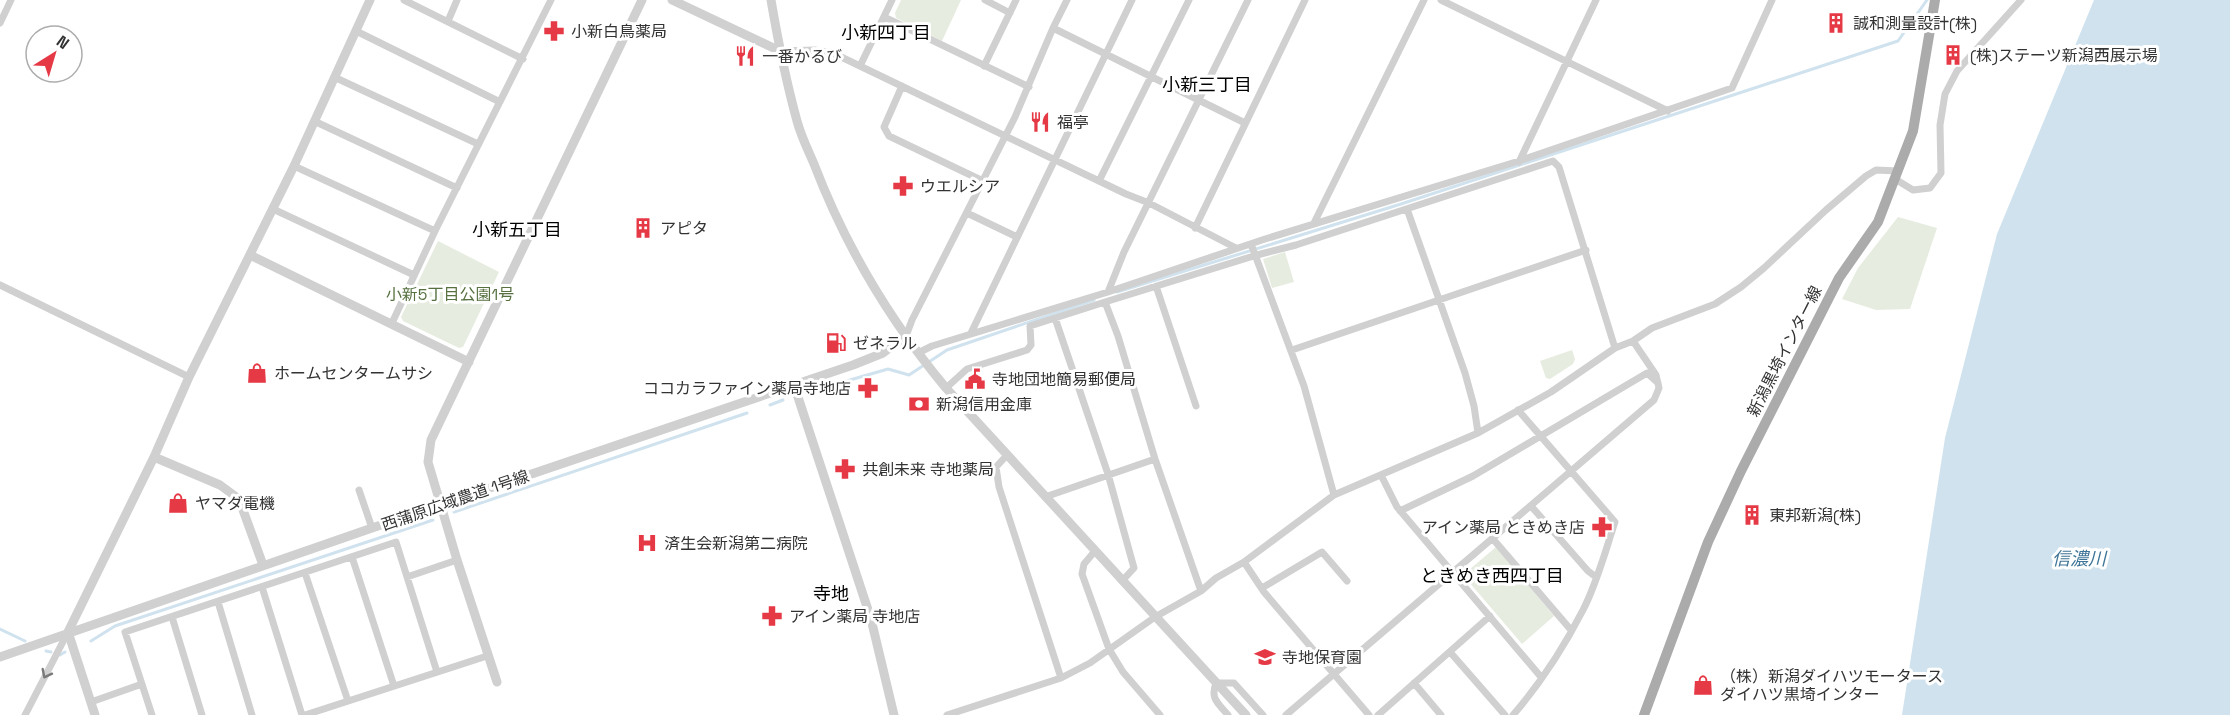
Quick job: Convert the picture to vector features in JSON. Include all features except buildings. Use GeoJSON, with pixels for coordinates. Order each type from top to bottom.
{"type":"FeatureCollection","features":[{"type":"Feature","properties":{"kind":"main road","name":"新潟黒埼インター線"},"geometry":{"type":"LineString","coordinates":[[1644,715],[1708,542],[1732,491],[1787,377],[1839,278],[1878,222],[1913,131],[1935,0]]}},
{"type":"Feature","properties":{"kind":"street"},"geometry":{"type":"LineString","coordinates":[[0,23],[12,0]]}},
{"type":"Feature","properties":{"kind":"street"},"geometry":{"type":"LineString","coordinates":[[25,715],[154,457],[189,377],[294,166],[370,0]]}},
{"type":"Feature","properties":{"kind":"street"},"geometry":{"type":"LineString","coordinates":[[404,0],[523,59]]}},
{"type":"Feature","properties":{"kind":"street"},"geometry":{"type":"LineString","coordinates":[[448,21],[457,0]]}},
{"type":"Feature","properties":{"kind":"street"},"geometry":{"type":"LineString","coordinates":[[392,323],[435,231],[551,0]]}},
{"type":"Feature","properties":{"kind":"street"},"geometry":{"type":"LineString","coordinates":[[497,682],[456,560],[428,462],[428,451],[468,362],[642,0]]}},
{"type":"Feature","properties":{"kind":"street"},"geometry":{"type":"LineString","coordinates":[[672,0],[780,51],[824,51],[860,66],[1099,182],[1149,203],[1236,248]]}},
{"type":"Feature","properties":{"kind":"street"},"geometry":{"type":"LineString","coordinates":[[771,0],[780,51],[798,123],[824,190],[872,286],[945,388],[1246,715]]}},
{"type":"Feature","properties":{"kind":"street"},"geometry":{"type":"LineString","coordinates":[[860,66],[892,0]]}},
{"type":"Feature","properties":{"kind":"street"},"geometry":{"type":"LineString","coordinates":[[985,0],[1010,13]]}},
{"type":"Feature","properties":{"kind":"street"},"geometry":{"type":"LineString","coordinates":[[984,66],[1016,0]]}},
{"type":"Feature","properties":{"kind":"street"},"geometry":{"type":"LineString","coordinates":[[906,336],[1029,87],[1067,0]]}},
{"type":"Feature","properties":{"kind":"street"},"geometry":{"type":"LineString","coordinates":[[971,333],[1132,0]]}},
{"type":"Feature","properties":{"kind":"street"},"geometry":{"type":"LineString","coordinates":[[1099,182],[1188,0]]}},
{"type":"Feature","properties":{"kind":"street"},"geometry":{"type":"LineString","coordinates":[[1108,291],[1124,252],[1248,0]]}},
{"type":"Feature","properties":{"kind":"street"},"geometry":{"type":"LineString","coordinates":[[1195,228],[1305,0]]}},
{"type":"Feature","properties":{"kind":"street"},"geometry":{"type":"LineString","coordinates":[[1314,223],[1424,0]]}},
{"type":"Feature","properties":{"kind":"street"},"geometry":{"type":"LineString","coordinates":[[1441,0],[1668,111]]}},
{"type":"Feature","properties":{"kind":"street"},"geometry":{"type":"LineString","coordinates":[[1521,171],[1519,161],[1596,0]]}},
{"type":"Feature","properties":{"kind":"street"},"geometry":{"type":"LineString","coordinates":[[918,353],[971,333],[1108,291],[1314,223],[1519,161],[1732,88],[1772,0]]}},
{"type":"Feature","properties":{"kind":"street"},"geometry":{"type":"LineString","coordinates":[[950,714],[1061,678],[1109,649],[1155,617],[1201,591],[1334,495],[1478,433],[1551,392],[1615,348],[1633,341],[1652,328],[1714,304],[1764,268],[1826,210],[1876,170],[1897,175],[1913,189],[1930,188],[1941,173],[1940,125],[1945,94],[1957,71],[2021,0]]}},
{"type":"Feature","properties":{"kind":"street"},"geometry":{"type":"LineString","coordinates":[[884,17],[1029,87]]}},
{"type":"Feature","properties":{"kind":"street"},"geometry":{"type":"LineString","coordinates":[[1053,28],[1245,123]]}},
{"type":"Feature","properties":{"kind":"street"},"geometry":{"type":"LineString","coordinates":[[356,31],[500,102]]}},
{"type":"Feature","properties":{"kind":"street"},"geometry":{"type":"LineString","coordinates":[[334,77],[478,144]]}},
{"type":"Feature","properties":{"kind":"street"},"geometry":{"type":"LineString","coordinates":[[902,86],[884,127],[889,136],[983,181]]}},
{"type":"Feature","properties":{"kind":"street"},"geometry":{"type":"LineString","coordinates":[[314,121],[457,188]]}},
{"type":"Feature","properties":{"kind":"street"},"geometry":{"type":"LineString","coordinates":[[945,388],[967,369],[1027,351],[1031,345],[1030,326],[1296,245],[1553,161],[1559,167],[1615,348]]}},
{"type":"Feature","properties":{"kind":"street"},"geometry":{"type":"LineString","coordinates":[[294,166],[435,231]]}},
{"type":"Feature","properties":{"kind":"street"},"geometry":{"type":"LineString","coordinates":[[273,208],[414,275]]}},
{"type":"Feature","properties":{"kind":"street"},"geometry":{"type":"LineString","coordinates":[[1407,209],[1465,373],[1474,406],[1478,433]]}},
{"type":"Feature","properties":{"kind":"street"},"geometry":{"type":"LineString","coordinates":[[967,213],[1017,237]]}},
{"type":"Feature","properties":{"kind":"street"},"geometry":{"type":"LineString","coordinates":[[1251,244],[1292,350],[1334,495]]}},
{"type":"Feature","properties":{"kind":"street"},"geometry":{"type":"LineString","coordinates":[[1292,350],[1586,250]]}},
{"type":"Feature","properties":{"kind":"street"},"geometry":{"type":"LineString","coordinates":[[250,255],[468,362]]}},
{"type":"Feature","properties":{"kind":"street"},"geometry":{"type":"LineString","coordinates":[[0,285],[189,377]]}},
{"type":"Feature","properties":{"kind":"street"},"geometry":{"type":"LineString","coordinates":[[1156,286],[1196,406]]}},
{"type":"Feature","properties":{"kind":"street"},"geometry":{"type":"LineString","coordinates":[[1105,302],[1118,336],[1155,459],[1201,591]]}},
{"type":"Feature","properties":{"kind":"street"},"geometry":{"type":"LineString","coordinates":[[1055,318],[1108,474],[1134,568],[1122,580]]}},
{"type":"Feature","properties":{"kind":"street","name":"西蒲原広域農道 1号線"},"geometry":{"type":"LineString","coordinates":[[0,657],[872,358],[906,336]]}},
{"type":"Feature","properties":{"kind":"street"},"geometry":{"type":"LineString","coordinates":[[1286,715],[1654,400],[1659,388],[1656,375],[1633,341]]}},
{"type":"Feature","properties":{"kind":"street"},"geometry":{"type":"LineString","coordinates":[[1400,511],[1473,476],[1647,373],[1658,383]]}},
{"type":"Feature","properties":{"kind":"street"},"geometry":{"type":"LineString","coordinates":[[794,385],[871,619],[894,715]]}},
{"type":"Feature","properties":{"kind":"street"},"geometry":{"type":"LineString","coordinates":[[1513,715],[1541,677],[1583,609],[1615,522],[1518,410]]}},
{"type":"Feature","properties":{"kind":"street"},"geometry":{"type":"LineString","coordinates":[[1007,455],[996,467],[999,487],[1061,678]]}},
{"type":"Feature","properties":{"kind":"street"},"geometry":{"type":"LineString","coordinates":[[154,457],[231,491],[239,499],[263,565]]}},
{"type":"Feature","properties":{"kind":"street"},"geometry":{"type":"LineString","coordinates":[[1045,497],[1155,459]]}},
{"type":"Feature","properties":{"kind":"street"},"geometry":{"type":"LineString","coordinates":[[1381,475],[1400,511],[1541,677]]}},
{"type":"Feature","properties":{"kind":"street"},"geometry":{"type":"LineString","coordinates":[[359,490],[372,528]]}},
{"type":"Feature","properties":{"kind":"street"},"geometry":{"type":"LineString","coordinates":[[1531,506],[1588,571],[1596,577]]}},
{"type":"Feature","properties":{"kind":"street"},"geometry":{"type":"LineString","coordinates":[[1493,539],[1571,630]]}},
{"type":"Feature","properties":{"kind":"street"},"geometry":{"type":"LineString","coordinates":[[152,715],[125,632],[396,542],[437,672]]}},
{"type":"Feature","properties":{"kind":"street"},"geometry":{"type":"LineString","coordinates":[[1095,551],[1084,564],[1082,574],[1109,649],[1123,672],[1160,715]]}},
{"type":"Feature","properties":{"kind":"street"},"geometry":{"type":"LineString","coordinates":[[1262,588],[1323,552],[1347,581]]}},
{"type":"Feature","properties":{"kind":"street"},"geometry":{"type":"LineString","coordinates":[[352,557],[394,686]]}},
{"type":"Feature","properties":{"kind":"street"},"geometry":{"type":"LineString","coordinates":[[407,577],[456,560]]}},
{"type":"Feature","properties":{"kind":"street"},"geometry":{"type":"LineString","coordinates":[[1244,562],[1262,588],[1369,715]]}},
{"type":"Feature","properties":{"kind":"street"},"geometry":{"type":"LineString","coordinates":[[305,573],[348,701]]}},
{"type":"Feature","properties":{"kind":"street"},"geometry":{"type":"LineString","coordinates":[[262,587],[303,715],[487,656]]}},
{"type":"Feature","properties":{"kind":"street"},"geometry":{"type":"LineString","coordinates":[[218,602],[252,715]]}},
{"type":"Feature","properties":{"kind":"street"},"geometry":{"type":"LineString","coordinates":[[1378,715],[1490,616]]}},
{"type":"Feature","properties":{"kind":"street"},"geometry":{"type":"LineString","coordinates":[[171,617],[202,715]]}},
{"type":"Feature","properties":{"kind":"street"},"geometry":{"type":"LineString","coordinates":[[68,632],[95,715]]}},
{"type":"Feature","properties":{"kind":"street"},"geometry":{"type":"LineString","coordinates":[[1450,652],[1505,715]]}},
{"type":"Feature","properties":{"kind":"street"},"geometry":{"type":"LineString","coordinates":[[1216,683],[1213,692],[1216,701],[1228,715]]}},
{"type":"Feature","properties":{"kind":"street"},"geometry":{"type":"LineString","coordinates":[[1216,683],[1234,683],[1263,715]]}},
{"type":"Feature","properties":{"kind":"street"},"geometry":{"type":"LineString","coordinates":[[1414,683],[1441,715]]}},
{"type":"Feature","properties":{"kind":"street"},"geometry":{"type":"LineString","coordinates":[[91,702],[142,684]]}},
{"type":"Feature","properties":{"kind":"green space"},"geometry":{"type":"Polygon","coordinates":[[[901,0],[961,0],[942,41],[896,18],[895,13],[901,0]]]}},
{"type":"Feature","properties":{"kind":"green space"},"geometry":{"type":"Polygon","coordinates":[[[1898,217],[1937,228],[1910,309],[1876,310],[1842,299],[1858,268],[1898,217]]]}},
{"type":"Feature","properties":{"kind":"green space","name":"小新5丁目公園1号"},"geometry":{"type":"Polygon","coordinates":[[[438,241],[499,272],[463,347],[459,348],[403,321],[401,317],[438,241]]]}},
{"type":"Feature","properties":{"kind":"green space"},"geometry":{"type":"Polygon","coordinates":[[[1285,252],[1294,282],[1272,288],[1263,259],[1285,252]]]}},
{"type":"Feature","properties":{"kind":"green space"},"geometry":{"type":"Polygon","coordinates":[[[1572,350],[1575,359],[1573,364],[1550,379],[1546,378],[1540,361],[1572,350]]]}},
{"type":"Feature","properties":{"kind":"green space"},"geometry":{"type":"Polygon","coordinates":[[[1496,547],[1554,616],[1522,644],[1463,575],[1496,547]]]}},
{"type":"Feature","properties":{"kind":"water","name":"信濃川"},"geometry":{"type":"Polygon","coordinates":[[[2094,0],[2230,0],[2230,715],[1902,715],[1945,438],[1997,234],[2094,0]]]}},
{"type":"Feature","properties":{"kind":"waterway"},"geometry":{"type":"LineString","coordinates":[[1117,292],[1401,204],[1898,41],[1927,0]]}},
{"type":"Feature","properties":{"kind":"waterway"},"geometry":{"type":"LineString","coordinates":[[812,391],[888,369],[909,375],[947,350],[1094,300]]}},
{"type":"Feature","properties":{"kind":"waterway"},"geometry":{"type":"LineString","coordinates":[[770,405],[783,400]]}},
{"type":"Feature","properties":{"kind":"waterway"},"geometry":{"type":"LineString","coordinates":[[454,512],[747,413]]}},
{"type":"Feature","properties":{"kind":"waterway"},"geometry":{"type":"LineString","coordinates":[[91,641],[115,626],[433,520]]}},
{"type":"Feature","properties":{"kind":"waterway"},"geometry":{"type":"LineString","coordinates":[[0,629],[25,641]]}},
{"type":"Feature","properties":{"kind":"waterway"},"geometry":{"type":"LineString","coordinates":[[46,651],[51,652]]}},
{"type":"Feature","properties":{"kind":"waterway"},"geometry":{"type":"LineString","coordinates":[[60,655],[65,652]]}},
{"type":"Feature","properties":{"kind":"place","name":"誠和測量設計(株)"},"geometry":{"type":"Point","coordinates":[1836,23]}},
{"type":"Feature","properties":{"kind":"place","name":"小新白鳥薬局"},"geometry":{"type":"Point","coordinates":[554,31]}},
{"type":"Feature","properties":{"kind":"place","name":"(株)ステーツ新潟西展示場"},"geometry":{"type":"Point","coordinates":[1953,55]}},
{"type":"Feature","properties":{"kind":"place","name":"一番かるび"},"geometry":{"type":"Point","coordinates":[745,56]}},
{"type":"Feature","properties":{"kind":"place","name":"福亭"},"geometry":{"type":"Point","coordinates":[1040,122]}},
{"type":"Feature","properties":{"kind":"place","name":"ウエルシア"},"geometry":{"type":"Point","coordinates":[903,186]}},
{"type":"Feature","properties":{"kind":"place","name":"アピタ"},"geometry":{"type":"Point","coordinates":[643,228]}},
{"type":"Feature","properties":{"kind":"place","name":"ゼネラル"},"geometry":{"type":"Point","coordinates":[836,343]}},
{"type":"Feature","properties":{"kind":"place","name":"ホームセンタームサシ"},"geometry":{"type":"Point","coordinates":[257,373]}},
{"type":"Feature","properties":{"kind":"place","name":"寺地団地簡易郵便局"},"geometry":{"type":"Point","coordinates":[975,379]}},
{"type":"Feature","properties":{"kind":"place","name":"ココカラファイン薬局寺地店"},"geometry":{"type":"Point","coordinates":[868,388]}},
{"type":"Feature","properties":{"kind":"place","name":"新潟信用金庫"},"geometry":{"type":"Point","coordinates":[919,404]}},
{"type":"Feature","properties":{"kind":"place","name":"共創未来 寺地薬局"},"geometry":{"type":"Point","coordinates":[845,469]}},
{"type":"Feature","properties":{"kind":"place","name":"ヤマダ電機"},"geometry":{"type":"Point","coordinates":[178,503]}},
{"type":"Feature","properties":{"kind":"place","name":"東邦新潟(株)"},"geometry":{"type":"Point","coordinates":[1752,515]}},
{"type":"Feature","properties":{"kind":"place","name":"アイン薬局 ときめき店"},"geometry":{"type":"Point","coordinates":[1602,527]}},
{"type":"Feature","properties":{"kind":"place","name":"済生会新潟第二病院"},"geometry":{"type":"Point","coordinates":[647,543]}},
{"type":"Feature","properties":{"kind":"place","name":"アイン薬局 寺地店"},"geometry":{"type":"Point","coordinates":[772,616]}},
{"type":"Feature","properties":{"kind":"place","name":"寺地保育園"},"geometry":{"type":"Point","coordinates":[1265,657]}},
{"type":"Feature","properties":{"kind":"place","name":"（株）新潟ダイハツモータース ダイハツ黒埼インター"},"geometry":{"type":"Point","coordinates":[1703,685]}},
{"type":"Feature","properties":{"kind":"district","name":"小新四丁目"},"geometry":{"type":"Point","coordinates":[886,33]}},
{"type":"Feature","properties":{"kind":"district","name":"小新三丁目"},"geometry":{"type":"Point","coordinates":[1207,85]}},
{"type":"Feature","properties":{"kind":"district","name":"小新五丁目"},"geometry":{"type":"Point","coordinates":[517,230]}},
{"type":"Feature","properties":{"kind":"district","name":"ときめき西四丁目"},"geometry":{"type":"Point","coordinates":[1492,576]}},
{"type":"Feature","properties":{"kind":"district","name":"寺地"},"geometry":{"type":"Point","coordinates":[831,594]}}]}
